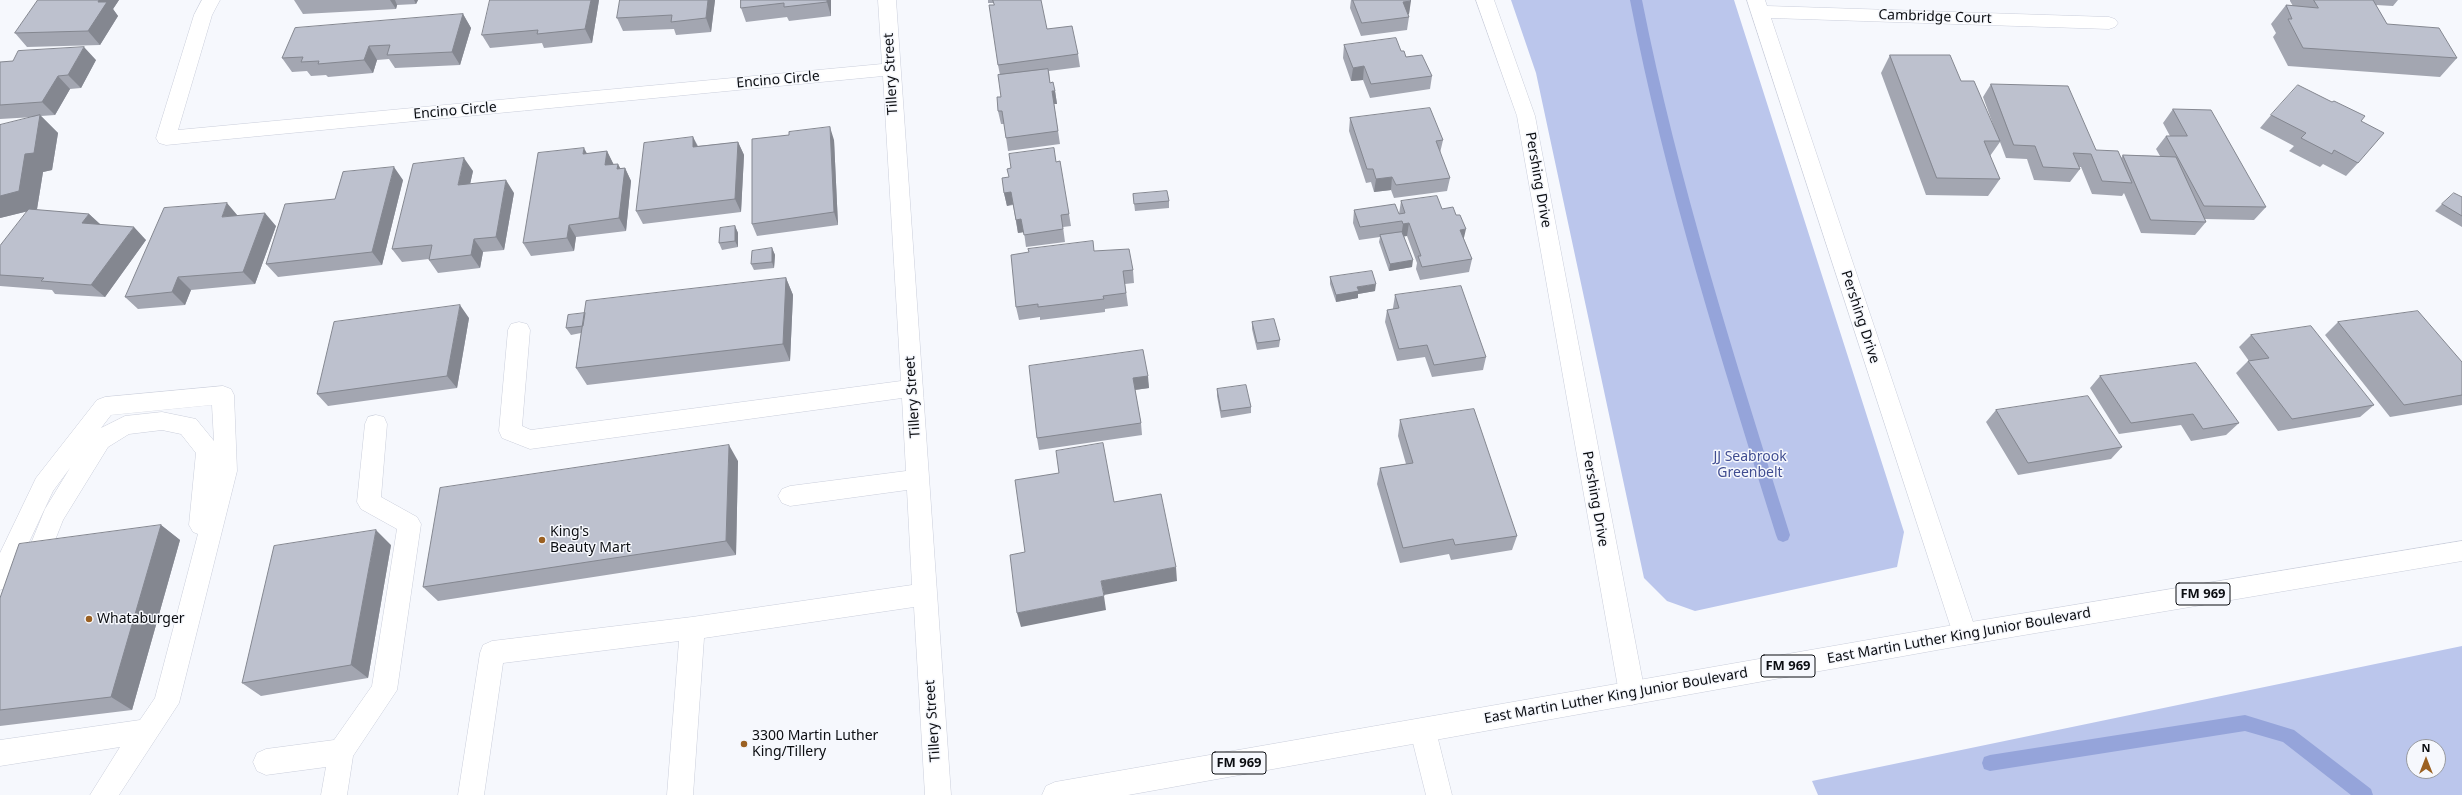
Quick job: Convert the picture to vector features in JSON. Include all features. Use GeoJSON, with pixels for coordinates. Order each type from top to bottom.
{"type":"FeatureCollection","features":[{"type":"Feature","properties":{"kind":"street","name":"Encino Circle"},"geometry":{"type":"LineString","coordinates":[[211,0],[203,15],[166,138],[890,69]]}},
{"type":"Feature","properties":{"kind":"street","name":"Tillery Street"},"geometry":{"type":"LineString","coordinates":[[887,0],[890,69],[913,388],[938,795]]}},
{"type":"Feature","properties":{"kind":"street","name":"Pershing Drive"},"geometry":{"type":"LineString","coordinates":[[1485,0],[1526,116],[1632,693]]}},
{"type":"Feature","properties":{"kind":"street","name":"Pershing Drive"},"geometry":{"type":"LineString","coordinates":[[1758,6],[1965,634]]}},
{"type":"Feature","properties":{"kind":"street","name":"Cambridge Court"},"geometry":{"type":"LineString","coordinates":[[1758,6],[2109,23]]}},
{"type":"Feature","properties":{"kind":"street"},"geometry":{"type":"LineString","coordinates":[[520,330],[510,431],[530,440],[913,388]]}},
{"type":"Feature","properties":{"kind":"street"},"geometry":{"type":"LineString","coordinates":[[0,579],[44,485],[105,406],[222,395],[226,470],[166,703],[103,795]]}},
{"type":"Feature","properties":{"kind":"street"},"geometry":{"type":"LineString","coordinates":[[24,590],[54,516],[100,440],[125,425],[162,421],[188,426],[208,451],[195,592]]}},
{"type":"Feature","properties":{"kind":"street"},"geometry":{"type":"LineString","coordinates":[[334,795],[341,752],[384,690],[409,524],[369,502],[376,424]]}},
{"type":"Feature","properties":{"kind":"street"},"geometry":{"type":"LineString","coordinates":[[790,496],[918,479]]}},
{"type":"Feature","properties":{"kind":"street","name":"East Martin Luther King Junior Boulevard"},"geometry":{"type":"LineString","coordinates":[[1055,795],[1965,634],[2462,551]]}},
{"type":"Feature","properties":{"kind":"street"},"geometry":{"type":"LineString","coordinates":[[471,795],[492,653],[692,628],[925,594]]}},
{"type":"Feature","properties":{"kind":"street"},"geometry":{"type":"LineString","coordinates":[[680,795],[692,628]]}},
{"type":"Feature","properties":{"kind":"street"},"geometry":{"type":"LineString","coordinates":[[1423,730],[1439,795]]}},
{"type":"Feature","properties":{"kind":"street"},"geometry":{"type":"LineString","coordinates":[[0,753],[146,731]]}},
{"type":"Feature","properties":{"kind":"street"},"geometry":{"type":"LineString","coordinates":[[266,762],[341,752]]}},
{"type":"Feature","properties":{"kind":"green space","name":"JJ Seabrook Greenbelt"},"geometry":{"type":"Polygon","coordinates":[[[1511,0],[1734,0],[1904,532],[1897,567],[1695,611],[1667,601],[1644,578],[1536,73],[1511,0]]]}},
{"type":"Feature","properties":{"kind":"green space"},"geometry":{"type":"Polygon","coordinates":[[[2462,646],[2462,795],[1818,795],[1812,781],[2462,646]]]}},
{"type":"Feature","properties":{"kind":"building"},"geometry":{"type":"Polygon","coordinates":[[[38,0],[99,0],[98,2],[107,2],[88,31],[15,33],[38,0]]]}},
{"type":"Feature","properties":{"kind":"building"},"geometry":{"type":"Polygon","coordinates":[[[490,0],[591,0],[585,29],[537,34],[538,30],[482,35],[490,0]]]}},
{"type":"Feature","properties":{"kind":"building"},"geometry":{"type":"Polygon","coordinates":[[[620,0],[708,0],[706,18],[671,22],[672,15],[617,18],[620,0]]]}},
{"type":"Feature","properties":{"kind":"building"},"geometry":{"type":"Polygon","coordinates":[[[741,0],[827,0],[827,2],[784,7],[784,3],[741,8],[741,0]]]}},
{"type":"Feature","properties":{"kind":"building"},"geometry":{"type":"Polygon","coordinates":[[[993,0],[1041,0],[1047,29],[1072,26],[1078,54],[998,65],[989,5],[994,5],[993,0]]]}},
{"type":"Feature","properties":{"kind":"building"},"geometry":{"type":"Polygon","coordinates":[[[1353,0],[1410,0],[1411,1],[1403,2],[1409,17],[1362,23],[1353,0]]]}},
{"type":"Feature","properties":{"kind":"building"},"geometry":{"type":"Polygon","coordinates":[[[2314,0],[2373,0],[2387,24],[2439,28],[2457,58],[2303,48],[2288,19],[2292,19],[2286,5],[2318,8],[2314,0]]]}},
{"type":"Feature","properties":{"kind":"building"},"geometry":{"type":"Polygon","coordinates":[[[463,14],[452,52],[387,55],[390,45],[369,46],[364,60],[318,64],[319,61],[301,62],[303,57],[282,58],[295,28],[463,14]]]}},
{"type":"Feature","properties":{"kind":"building"},"geometry":{"type":"Polygon","coordinates":[[[1396,38],[1401,51],[1404,51],[1406,57],[1422,55],[1432,76],[1371,84],[1364,66],[1353,68],[1344,45],[1396,38]]]}},
{"type":"Feature","properties":{"kind":"building"},"geometry":{"type":"Polygon","coordinates":[[[84,47],[68,75],[58,76],[42,102],[0,105],[0,62],[13,61],[18,51],[84,47]]]}},
{"type":"Feature","properties":{"kind":"building"},"geometry":{"type":"Polygon","coordinates":[[[1890,55],[1950,55],[1961,81],[1974,81],[2000,141],[1984,141],[2000,179],[1937,178],[1890,55]]]}},
{"type":"Feature","properties":{"kind":"building"},"geometry":{"type":"Polygon","coordinates":[[[1048,69],[1050,83],[1053,82],[1055,91],[1052,91],[1058,131],[1006,138],[1002,111],[998,111],[997,97],[1001,97],[998,75],[1048,69]]]}},
{"type":"Feature","properties":{"kind":"building"},"geometry":{"type":"Polygon","coordinates":[[[1991,84],[2068,86],[2096,150],[2118,151],[2132,183],[2102,181],[2091,154],[2073,153],[2080,169],[2043,167],[2035,146],[2014,145],[1991,84]]]}},
{"type":"Feature","properties":{"kind":"building"},"geometry":{"type":"Polygon","coordinates":[[[2298,85],[2365,116],[2361,121],[2384,133],[2358,163],[2334,150],[2332,154],[2301,138],[2306,133],[2271,115],[2298,85]]]}},
{"type":"Feature","properties":{"kind":"building"},"geometry":{"type":"Polygon","coordinates":[[[1430,108],[1443,140],[1436,141],[1450,178],[1396,185],[1392,177],[1376,179],[1373,169],[1367,169],[1350,118],[1430,108]]]}},
{"type":"Feature","properties":{"kind":"building"},"geometry":{"type":"Polygon","coordinates":[[[2173,109],[2211,110],[2266,207],[2204,206],[2166,136],[2187,136],[2173,109]]]}},
{"type":"Feature","properties":{"kind":"building"},"geometry":{"type":"Polygon","coordinates":[[[40,115],[34,153],[25,154],[19,191],[0,196],[0,125],[40,115]]]}},
{"type":"Feature","properties":{"kind":"building"},"geometry":{"type":"Polygon","coordinates":[[[830,127],[834,212],[752,224],[752,139],[789,135],[789,132],[830,127]]]}},
{"type":"Feature","properties":{"kind":"building"},"geometry":{"type":"Polygon","coordinates":[[[693,137],[693,147],[738,142],[735,199],[636,211],[644,143],[693,137]]]}},
{"type":"Feature","properties":{"kind":"building"},"geometry":{"type":"Polygon","coordinates":[[[584,148],[583,154],[607,151],[605,165],[618,164],[617,169],[625,168],[619,218],[569,225],[567,238],[523,243],[538,153],[584,148]]]}},
{"type":"Feature","properties":{"kind":"building"},"geometry":{"type":"Polygon","coordinates":[[[1054,148],[1056,162],[1060,161],[1069,214],[1061,215],[1063,229],[1024,235],[1021,219],[1016,220],[1011,192],[1004,193],[1002,178],[1009,177],[1007,169],[1011,168],[1009,154],[1054,148]]]}},
{"type":"Feature","properties":{"kind":"building"},"geometry":{"type":"Polygon","coordinates":[[[2123,155],[2176,157],[2206,222],[2151,220],[2123,155]]]}},
{"type":"Feature","properties":{"kind":"building"},"geometry":{"type":"Polygon","coordinates":[[[464,158],[458,185],[506,180],[496,237],[474,239],[471,255],[429,260],[432,245],[392,249],[413,164],[464,158]]]}},
{"type":"Feature","properties":{"kind":"building"},"geometry":{"type":"Polygon","coordinates":[[[394,167],[372,252],[266,264],[285,204],[335,199],[343,172],[394,167]]]}},
{"type":"Feature","properties":{"kind":"building"},"geometry":{"type":"Polygon","coordinates":[[[1167,191],[1169,201],[1134,204],[1133,194],[1167,191]]]}},
{"type":"Feature","properties":{"kind":"building"},"geometry":{"type":"Polygon","coordinates":[[[2454,193],[2462,197],[2462,216],[2442,204],[2454,193]]]}},
{"type":"Feature","properties":{"kind":"building"},"geometry":{"type":"Polygon","coordinates":[[[1437,196],[1442,209],[1453,207],[1456,215],[1460,215],[1466,229],[1460,230],[1472,259],[1422,267],[1418,256],[1421,256],[1409,223],[1403,224],[1402,221],[1360,227],[1354,210],[1395,204],[1399,214],[1405,213],[1401,201],[1437,196]]]}},
{"type":"Feature","properties":{"kind":"building"},"geometry":{"type":"Polygon","coordinates":[[[227,203],[222,217],[265,213],[243,272],[178,277],[172,292],[125,297],[164,208],[227,203]]]}},
{"type":"Feature","properties":{"kind":"building"},"geometry":{"type":"Polygon","coordinates":[[[29,209],[89,214],[82,223],[134,227],[91,285],[41,281],[44,278],[0,275],[0,246],[29,209]]]}},
{"type":"Feature","properties":{"kind":"building"},"geometry":{"type":"Polygon","coordinates":[[[735,226],[735,241],[719,243],[720,228],[735,226]]]}},
{"type":"Feature","properties":{"kind":"building"},"geometry":{"type":"Polygon","coordinates":[[[1402,232],[1413,260],[1390,264],[1380,235],[1402,232]]]}},
{"type":"Feature","properties":{"kind":"building"},"geometry":{"type":"Polygon","coordinates":[[[1093,241],[1094,251],[1129,249],[1133,270],[1123,271],[1126,293],[1103,296],[1104,299],[1038,307],[1038,304],[1016,307],[1011,255],[1029,252],[1028,249],[1093,241]]]}},
{"type":"Feature","properties":{"kind":"building"},"geometry":{"type":"Polygon","coordinates":[[[772,248],[772,262],[751,264],[752,251],[772,248]]]}},
{"type":"Feature","properties":{"kind":"building"},"geometry":{"type":"Polygon","coordinates":[[[1372,271],[1376,284],[1357,287],[1359,291],[1336,295],[1330,277],[1372,271]]]}},
{"type":"Feature","properties":{"kind":"building"},"geometry":{"type":"Polygon","coordinates":[[[786,278],[783,344],[576,368],[586,301],[786,278]]]}},
{"type":"Feature","properties":{"kind":"building"},"geometry":{"type":"Polygon","coordinates":[[[1461,286],[1486,357],[1434,365],[1427,345],[1399,349],[1387,310],[1399,308],[1395,295],[1461,286]]]}},
{"type":"Feature","properties":{"kind":"building"},"geometry":{"type":"Polygon","coordinates":[[[460,305],[447,376],[317,394],[334,322],[460,305]]]}},
{"type":"Feature","properties":{"kind":"building"},"geometry":{"type":"Polygon","coordinates":[[[2418,311],[2462,362],[2462,395],[2404,405],[2338,322],[2418,311]]]}},
{"type":"Feature","properties":{"kind":"building"},"geometry":{"type":"Polygon","coordinates":[[[585,313],[583,326],[566,328],[568,315],[585,313]]]}},
{"type":"Feature","properties":{"kind":"building"},"geometry":{"type":"Polygon","coordinates":[[[1274,319],[1280,340],[1257,343],[1252,322],[1274,319]]]}},
{"type":"Feature","properties":{"kind":"building"},"geometry":{"type":"Polygon","coordinates":[[[2311,326],[2374,405],[2292,419],[2248,361],[2269,358],[2251,335],[2311,326]]]}},
{"type":"Feature","properties":{"kind":"building"},"geometry":{"type":"Polygon","coordinates":[[[1143,350],[1148,376],[1133,378],[1141,423],[1037,438],[1029,366],[1143,350]]]}},
{"type":"Feature","properties":{"kind":"building"},"geometry":{"type":"Polygon","coordinates":[[[2196,363],[2239,423],[2203,429],[2193,414],[2131,423],[2100,376],[2196,363]]]}},
{"type":"Feature","properties":{"kind":"building"},"geometry":{"type":"Polygon","coordinates":[[[1246,385],[1251,407],[1221,411],[1217,389],[1246,385]]]}},
{"type":"Feature","properties":{"kind":"building"},"geometry":{"type":"Polygon","coordinates":[[[2088,396],[2122,447],[2028,463],[1996,410],[2088,396]]]}},
{"type":"Feature","properties":{"kind":"building"},"geometry":{"type":"Polygon","coordinates":[[[1474,409],[1517,536],[1455,545],[1453,539],[1403,548],[1380,468],[1413,463],[1400,420],[1474,409]]]}},
{"type":"Feature","properties":{"kind":"building"},"geometry":{"type":"Polygon","coordinates":[[[1103,443],[1114,502],[1161,494],[1176,567],[1101,581],[1104,596],[1017,613],[1010,555],[1025,552],[1015,480],[1059,473],[1056,451],[1103,443]]]}},
{"type":"Feature","properties":{"kind":"building"},"geometry":{"type":"Polygon","coordinates":[[[729,445],[726,541],[423,587],[440,488],[729,445]]]}},
{"type":"Feature","properties":{"kind":"building","name":"Whataburger"},"geometry":{"type":"Polygon","coordinates":[[[161,525],[111,697],[0,710],[0,598],[19,544],[161,525]]]}},
{"type":"Feature","properties":{"kind":"building"},"geometry":{"type":"Polygon","coordinates":[[[376,530],[351,665],[242,683],[274,546],[376,530]]]}},
{"type":"Feature","properties":{"kind":"waterway"},"geometry":{"type":"LineString","coordinates":[[1636,0],[1649,68],[1682,203],[1721,336],[1783,535]]}},
{"type":"Feature","properties":{"kind":"waterway"},"geometry":{"type":"LineString","coordinates":[[1990,763],[2245,723],[2288,736],[2365,795]]}},
{"type":"Feature","properties":{"kind":"place","name":"King's Beauty Mart"},"geometry":{"type":"Point","coordinates":[542,540]}},
{"type":"Feature","properties":{"kind":"place","name":"Whataburger"},"geometry":{"type":"Point","coordinates":[89,619]}},
{"type":"Feature","properties":{"kind":"place","name":"3300 Martin Luther King/Tillery"},"geometry":{"type":"Point","coordinates":[744,744]}}]}
